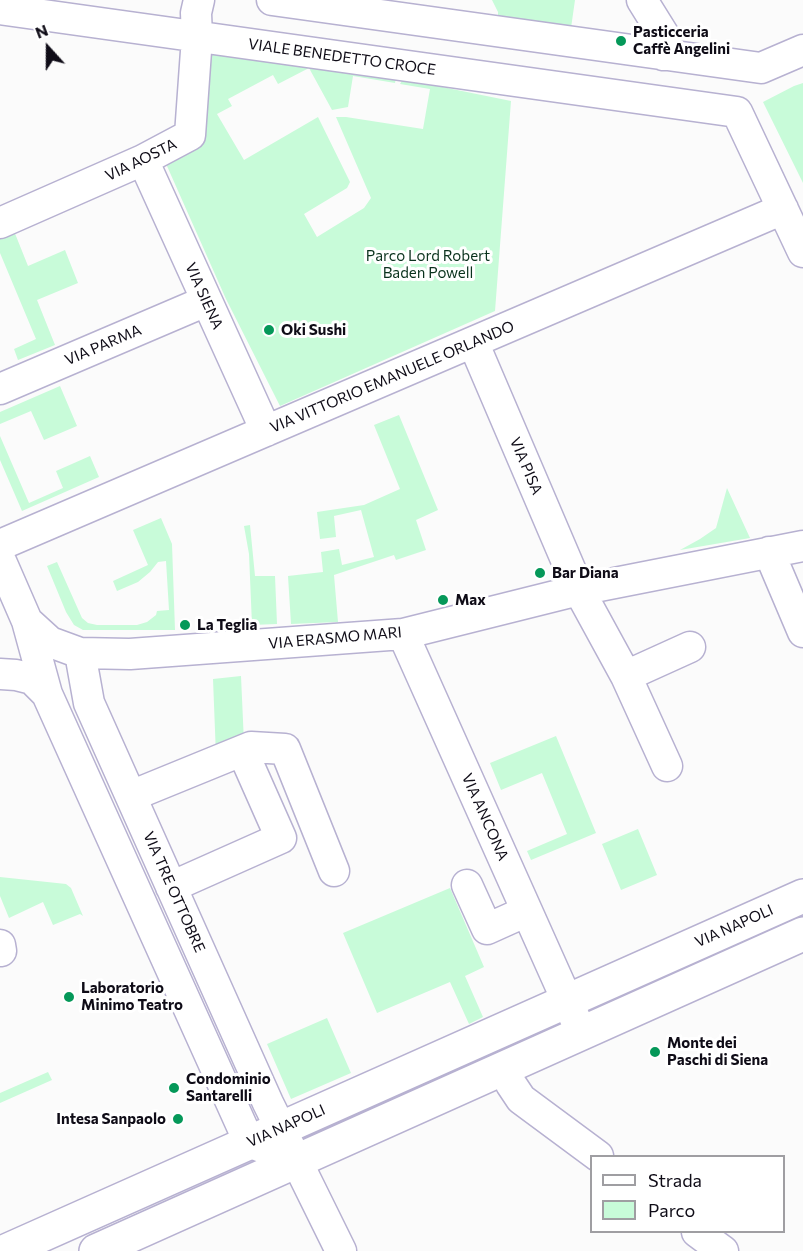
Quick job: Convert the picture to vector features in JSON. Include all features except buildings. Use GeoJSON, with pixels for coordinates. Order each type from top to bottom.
{"type":"FeatureCollection","features":[{"type":"Feature","properties":{"kind":"main road","name":"VIA NAPOLI"},"geometry":{"type":"LineString","coordinates":[[6,1251],[803,896]]}},
{"type":"Feature","properties":{"kind":"main road"},"geometry":{"type":"LineString","coordinates":[[96,1251],[803,934]]}},
{"type":"Feature","properties":{"kind":"street"},"geometry":{"type":"LineString","coordinates":[[185,0],[181,22],[187,35]]}},
{"type":"Feature","properties":{"kind":"street"},"geometry":{"type":"LineString","coordinates":[[187,35],[199,0]]}},
{"type":"Feature","properties":{"kind":"street"},"geometry":{"type":"LineString","coordinates":[[272,0],[761,68],[803,50]]}},
{"type":"Feature","properties":{"kind":"street"},"geometry":{"type":"LineString","coordinates":[[642,0],[664,37],[663,55]]}},
{"type":"Feature","properties":{"kind":"street","name":"VIALE BENEDETTO CROCE"},"geometry":{"type":"LineString","coordinates":[[0,9],[737,112],[783,209]]}},
{"type":"Feature","properties":{"kind":"street"},"geometry":{"type":"LineString","coordinates":[[498,79],[510,45],[505,33]]}},
{"type":"Feature","properties":{"kind":"street","name":"VIA AOSTA"},"geometry":{"type":"LineString","coordinates":[[0,222],[143,160],[190,135],[187,35]]}},
{"type":"Feature","properties":{"kind":"street","name":"VIA SIENA"},"geometry":{"type":"LineString","coordinates":[[143,160],[266,431]]}},
{"type":"Feature","properties":{"kind":"street"},"geometry":{"type":"LineString","coordinates":[[783,209],[803,252]]}},
{"type":"Feature","properties":{"kind":"street","name":"VIA VITTORIO EMANUELE ORLANDO"},"geometry":{"type":"LineString","coordinates":[[0,545],[783,209]]}},
{"type":"Feature","properties":{"kind":"street","name":"VIA PARMA"},"geometry":{"type":"LineString","coordinates":[[0,389],[206,301]]}},
{"type":"Feature","properties":{"kind":"street","name":"VIA PISA"},"geometry":{"type":"LineString","coordinates":[[473,342],[579,590],[626,676],[667,766]]}},
{"type":"Feature","properties":{"kind":"street","name":"VIA ERASMO MARI"},"geometry":{"type":"LineString","coordinates":[[27,621],[50,642],[80,653],[130,654],[403,634],[579,590],[803,546]]}},
{"type":"Feature","properties":{"kind":"street"},"geometry":{"type":"LineString","coordinates":[[769,552],[803,632]]}},
{"type":"Feature","properties":{"kind":"street"},"geometry":{"type":"LineString","coordinates":[[0,559],[27,621],[48,694],[249,1142],[297,1161]]}},
{"type":"Feature","properties":{"kind":"street"},"geometry":{"type":"LineString","coordinates":[[0,664],[10,657],[27,621]]}},
{"type":"Feature","properties":{"kind":"street","name":"VIA ANCONA"},"geometry":{"type":"LineString","coordinates":[[403,634],[567,1001]]}},
{"type":"Feature","properties":{"kind":"street"},"geometry":{"type":"LineString","coordinates":[[626,676],[690,647]]}},
{"type":"Feature","properties":{"kind":"street","name":"VIA TRE OTTOBRE"},"geometry":{"type":"LineString","coordinates":[[80,653],[89,703],[281,1128],[340,1251]]}},
{"type":"Feature","properties":{"kind":"street"},"geometry":{"type":"LineString","coordinates":[[0,674],[32,679],[48,694]]}},
{"type":"Feature","properties":{"kind":"street"},"geometry":{"type":"LineString","coordinates":[[95,800],[129,791],[251,747],[285,749],[334,871]]}},
{"type":"Feature","properties":{"kind":"street"},"geometry":{"type":"LineString","coordinates":[[171,887],[281,838],[246,759]]}},
{"type":"Feature","properties":{"kind":"street"},"geometry":{"type":"LineString","coordinates":[[467,885],[486,928],[527,911]]}},
{"type":"Feature","properties":{"kind":"street"},"geometry":{"type":"LineString","coordinates":[[190,1012],[222,998]]}},
{"type":"Feature","properties":{"kind":"street"},"geometry":{"type":"LineString","coordinates":[[567,1001],[582,1034]]}},
{"type":"Feature","properties":{"kind":"street"},"geometry":{"type":"LineString","coordinates":[[504,1068],[521,1099],[597,1155]]}},
{"type":"Feature","properties":{"kind":"street"},"geometry":{"type":"LineString","coordinates":[[699,1233],[723,1251]]}},
{"type":"Feature","properties":{"kind":"green space"},"geometry":{"type":"Polygon","coordinates":[[[492,0],[575,0],[570,35],[498,23],[498,12],[492,0]]]}},
{"type":"Feature","properties":{"kind":"green space","name":"Parco Lord Robert Baden Powell"},"geometry":{"type":"Polygon","coordinates":[[[201,50],[396,78],[395,83],[353,76],[348,107],[332,110],[309,68],[278,84],[273,75],[228,99],[232,106],[217,114],[244,160],[318,117],[350,182],[347,188],[304,214],[317,237],[364,208],[371,198],[336,117],[423,129],[430,89],[400,84],[403,79],[511,101],[495,311],[280,406],[226,299],[163,157],[195,138],[201,50]]]}},
{"type":"Feature","properties":{"kind":"green space"},"geometry":{"type":"Polygon","coordinates":[[[803,83],[803,183],[763,102],[803,83]]]}},
{"type":"Feature","properties":{"kind":"green space"},"geometry":{"type":"Polygon","coordinates":[[[14,231],[28,266],[65,250],[78,283],[37,300],[55,345],[18,360],[14,349],[36,339],[0,253],[0,237],[14,231]]]}},
{"type":"Feature","properties":{"kind":"green space"},"geometry":{"type":"Polygon","coordinates":[[[60,386],[77,426],[44,440],[31,411],[0,424],[0,412],[60,386]]]}},
{"type":"Feature","properties":{"kind":"green space"},"geometry":{"type":"Polygon","coordinates":[[[399,415],[438,510],[416,520],[426,550],[396,560],[394,555],[334,575],[338,622],[291,624],[288,576],[323,572],[321,552],[339,549],[342,565],[374,557],[361,510],[334,516],[336,537],[320,539],[317,512],[364,505],[400,489],[374,425],[399,415]]]}},
{"type":"Feature","properties":{"kind":"green space"},"geometry":{"type":"Polygon","coordinates":[[[0,436],[29,503],[63,488],[56,471],[90,456],[99,477],[22,511],[0,460],[0,436]]]}},
{"type":"Feature","properties":{"kind":"green space"},"geometry":{"type":"Polygon","coordinates":[[[727,488],[750,538],[680,550],[716,528],[727,488]]]}},
{"type":"Feature","properties":{"kind":"green space"},"geometry":{"type":"Polygon","coordinates":[[[161,518],[172,544],[175,630],[83,630],[74,625],[66,612],[47,566],[57,562],[82,618],[88,623],[137,625],[147,622],[156,615],[157,611],[169,610],[166,561],[158,562],[138,582],[117,591],[113,581],[148,565],[133,530],[161,518]]]}},
{"type":"Feature","properties":{"kind":"green space"},"geometry":{"type":"Polygon","coordinates":[[[250,525],[255,576],[275,576],[277,624],[252,625],[249,554],[244,526],[250,525]]]}},
{"type":"Feature","properties":{"kind":"green space"},"geometry":{"type":"Polygon","coordinates":[[[241,676],[244,743],[216,756],[213,679],[241,676]]]}},
{"type":"Feature","properties":{"kind":"green space"},"geometry":{"type":"Polygon","coordinates":[[[556,736],[596,833],[531,860],[527,851],[567,834],[542,773],[501,790],[490,763],[556,736]]]}},
{"type":"Feature","properties":{"kind":"green space"},"geometry":{"type":"Polygon","coordinates":[[[638,829],[657,875],[621,890],[602,844],[638,829]]]}},
{"type":"Feature","properties":{"kind":"green space"},"geometry":{"type":"Polygon","coordinates":[[[0,877],[66,884],[71,888],[83,916],[80,914],[53,925],[43,902],[9,918],[0,896],[0,877]]]}},
{"type":"Feature","properties":{"kind":"green space"},"geometry":{"type":"Polygon","coordinates":[[[450,888],[484,967],[465,976],[483,1017],[469,1024],[450,982],[377,1013],[343,933],[450,888]]]}},
{"type":"Feature","properties":{"kind":"green space"},"geometry":{"type":"Polygon","coordinates":[[[327,1018],[351,1073],[291,1099],[267,1044],[327,1018]]]}},
{"type":"Feature","properties":{"kind":"green space"},"geometry":{"type":"Polygon","coordinates":[[[48,1072],[52,1080],[0,1103],[0,1093],[48,1072]]]}},
{"type":"Feature","properties":{"kind":"place","name":"Pasticceria Caffè Angelini"},"geometry":{"type":"Point","coordinates":[621,41]}},
{"type":"Feature","properties":{"kind":"place","name":"Oki Sushi"},"geometry":{"type":"Point","coordinates":[269,330]}},
{"type":"Feature","properties":{"kind":"place","name":"Bar Diana"},"geometry":{"type":"Point","coordinates":[540,573]}},
{"type":"Feature","properties":{"kind":"place","name":"Max"},"geometry":{"type":"Point","coordinates":[443,600]}},
{"type":"Feature","properties":{"kind":"place","name":"La Teglia"},"geometry":{"type":"Point","coordinates":[185,625]}},
{"type":"Feature","properties":{"kind":"place","name":"Laboratorio Minimo Teatro"},"geometry":{"type":"Point","coordinates":[69,997]}},
{"type":"Feature","properties":{"kind":"place","name":"Monte dei Paschi di Siena"},"geometry":{"type":"Point","coordinates":[655,1052]}},
{"type":"Feature","properties":{"kind":"place","name":"Condominio Santarelli"},"geometry":{"type":"Point","coordinates":[174,1088]}},
{"type":"Feature","properties":{"kind":"place","name":"Intesa Sanpaolo"},"geometry":{"type":"Point","coordinates":[178,1119]}}]}
